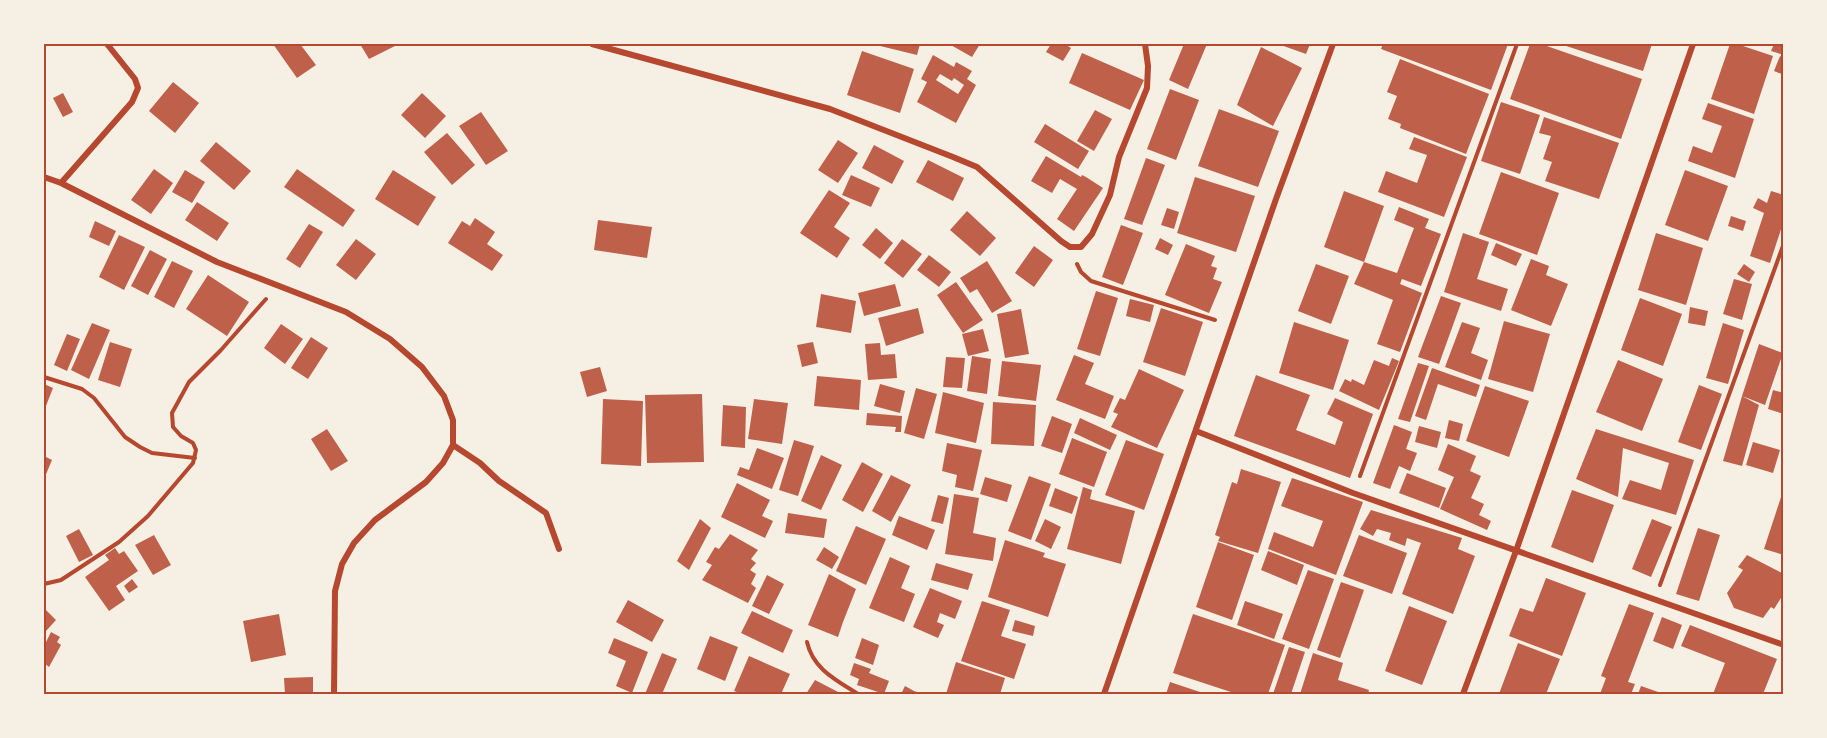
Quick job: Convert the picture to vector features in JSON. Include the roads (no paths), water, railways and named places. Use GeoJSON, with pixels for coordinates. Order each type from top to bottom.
{"type":"FeatureCollection","features":[{"type":"Feature","properties":{"kind":"street"},"geometry":{"type":"LineString","coordinates":[[62,183],[132,102],[138,88],[135,78],[107,44]]}},
{"type":"Feature","properties":{"kind":"street"},"geometry":{"type":"LineString","coordinates":[[592,44],[830,109],[977,167],[1061,241],[1070,247],[1081,248],[1092,234],[1110,195],[1119,157],[1147,88],[1148,66],[1145,44]]}},
{"type":"Feature","properties":{"kind":"street"},"geometry":{"type":"LineString","coordinates":[[1104,694],[1333,44]]}},
{"type":"Feature","properties":{"kind":"street"},"geometry":{"type":"LineString","coordinates":[[1463,694],[1516,551],[1693,44]]}},
{"type":"Feature","properties":{"kind":"street"},"geometry":{"type":"LineString","coordinates":[[44,177],[62,183],[217,262],[346,312],[390,339],[422,367],[444,396],[453,420],[453,446],[443,463],[426,482],[375,520],[354,543],[342,564],[335,591],[334,694]]}},
{"type":"Feature","properties":{"kind":"street"},"geometry":{"type":"LineString","coordinates":[[1196,432],[1353,494],[1784,645]]}},
{"type":"Feature","properties":{"kind":"street"},"geometry":{"type":"LineString","coordinates":[[453,446],[480,463],[499,481],[546,513],[559,549]]}}]}
